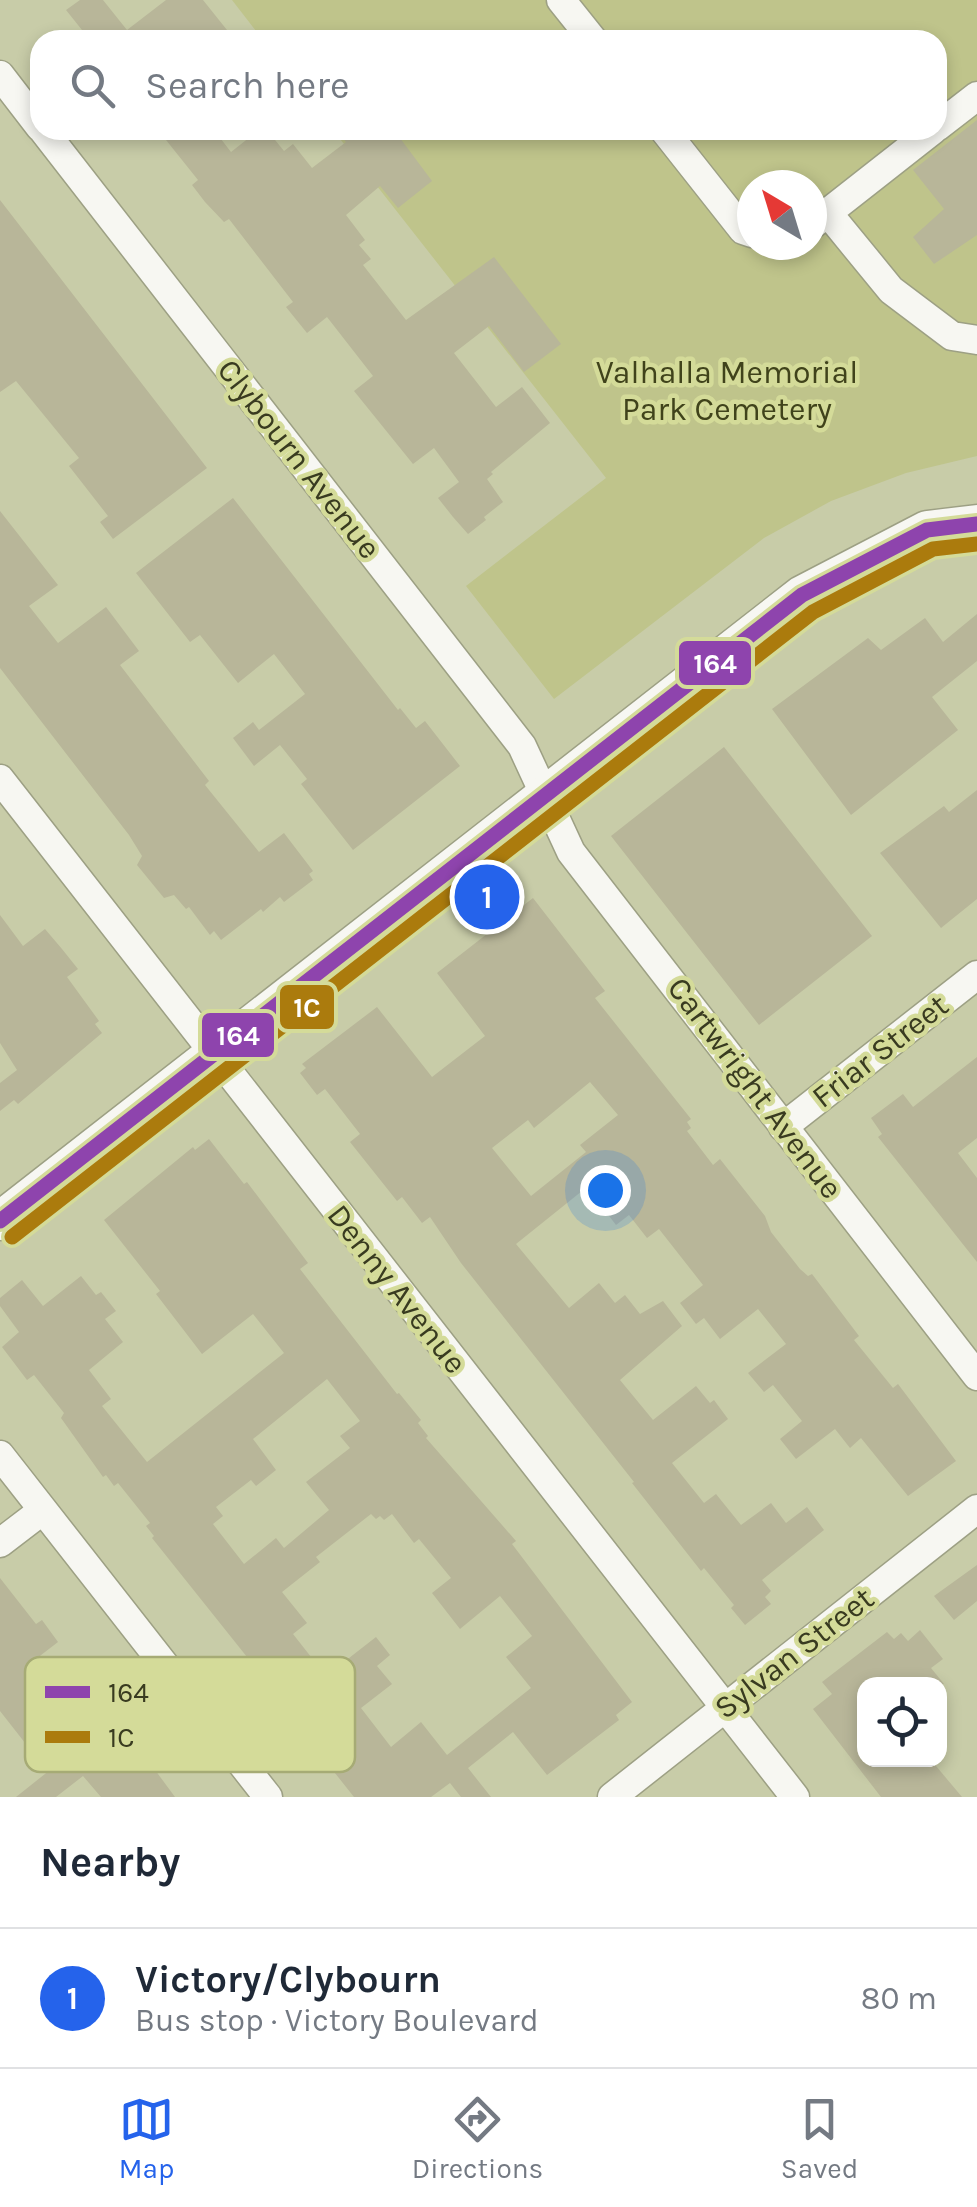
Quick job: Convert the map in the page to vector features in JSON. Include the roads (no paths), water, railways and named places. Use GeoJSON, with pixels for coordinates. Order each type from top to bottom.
{"type":"FeatureCollection","features":[{"type":"Feature","properties":{"kind":"main road"},"geometry":{"type":"LineString","coordinates":[[0,1221],[802,595],[927,530],[977,524]]}},
{"type":"Feature","properties":{"kind":"street"},"geometry":{"type":"LineString","coordinates":[[562,0],[585,30]]}},
{"type":"Feature","properties":{"kind":"street","name":"Clybourn Avenue"},"geometry":{"type":"LineString","coordinates":[[0,75],[30,114]]}},
{"type":"Feature","properties":{"kind":"street"},"geometry":{"type":"LineString","coordinates":[[947,120],[977,96]]}},
{"type":"Feature","properties":{"kind":"street","name":"Clybourn Avenue"},"geometry":{"type":"LineString","coordinates":[[50,140],[522,746],[543,794]]}},
{"type":"Feature","properties":{"kind":"street"},"geometry":{"type":"LineString","coordinates":[[672,140],[737,222]]}},
{"type":"Feature","properties":{"kind":"street"},"geometry":{"type":"LineString","coordinates":[[827,214],[921,140]]}},
{"type":"Feature","properties":{"kind":"street"},"geometry":{"type":"LineString","coordinates":[[827,226],[891,290],[952,336],[977,340]]}},
{"type":"Feature","properties":{"kind":"street","name":"Denny Avenue"},"geometry":{"type":"LineString","coordinates":[[0,779],[795,1797]]}},
{"type":"Feature","properties":{"kind":"street","name":"Cartwright Avenue"},"geometry":{"type":"LineString","coordinates":[[543,794],[570,852],[977,1376]]}},
{"type":"Feature","properties":{"kind":"street","name":"Friar Street"},"geometry":{"type":"LineString","coordinates":[[783,1127],[977,975]]}},
{"type":"Feature","properties":{"kind":"street"},"geometry":{"type":"LineString","coordinates":[[0,1454],[158,1657]]}},
{"type":"Feature","properties":{"kind":"street","name":"Sylvan Street"},"geometry":{"type":"LineString","coordinates":[[612,1797],[977,1509]]}},
{"type":"Feature","properties":{"kind":"street"},"geometry":{"type":"LineString","coordinates":[[0,1543],[43,1510]]}},
{"type":"Feature","properties":{"kind":"street"},"geometry":{"type":"LineString","coordinates":[[248,1772],[268,1797]]}},
{"type":"Feature","properties":{"kind":"place","name":"Victory/Clybourn"},"geometry":{"type":"Point","coordinates":[487,897]}},
{"type":"Feature","properties":{"kind":"park label","name":"Valhalla Memorial Park Cemetery"},"geometry":{"type":"Point","coordinates":[727,390]}}]}
